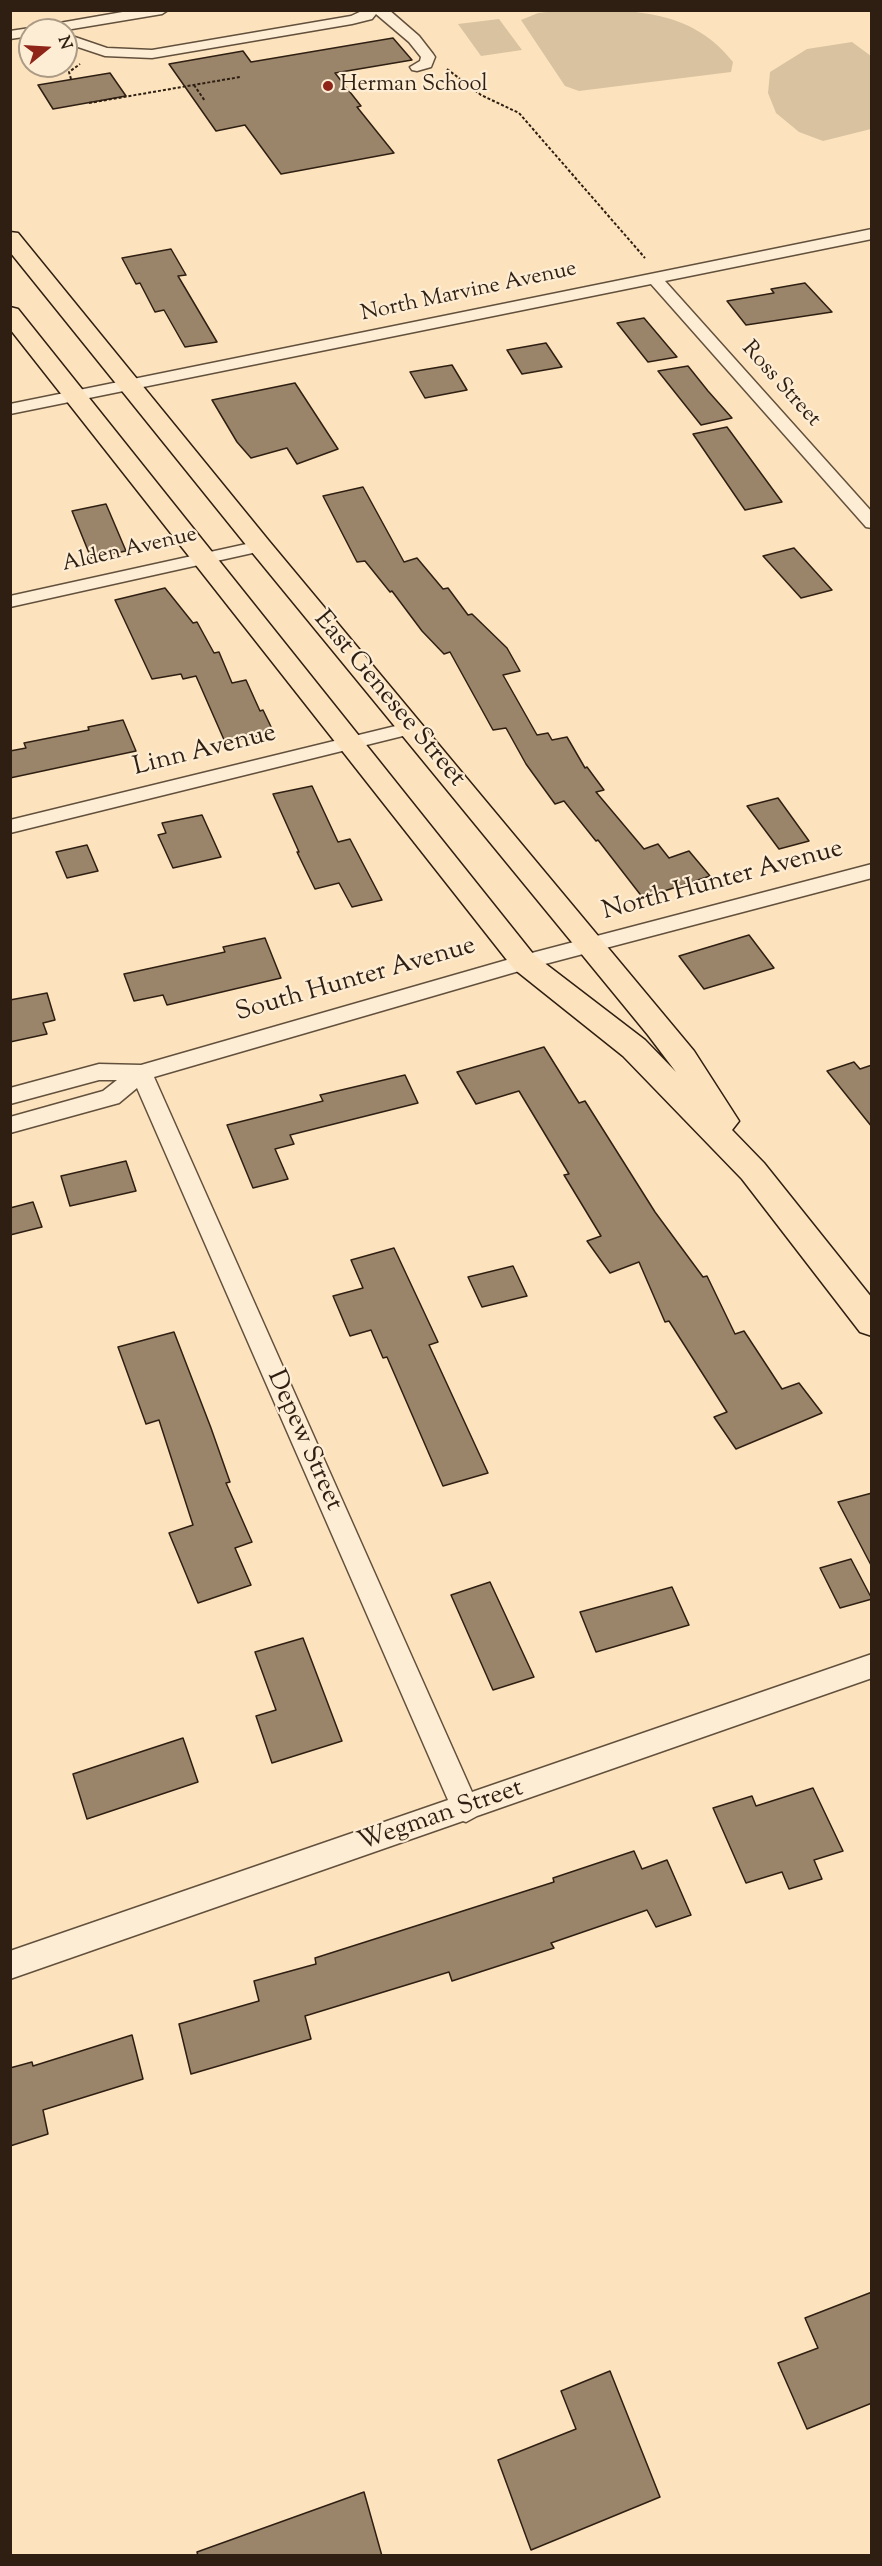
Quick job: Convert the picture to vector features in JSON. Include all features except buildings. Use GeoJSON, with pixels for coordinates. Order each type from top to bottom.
{"type":"FeatureCollection","features":[{"type":"Feature","properties":{"kind":"highway","name":"East Genesee Street"},"geometry":{"type":"LineString","coordinates":[[10,238],[260,546],[683,1059],[753,1171]]}},
{"type":"Feature","properties":{"kind":"highway","name":"East Genesee Street"},"geometry":{"type":"LineString","coordinates":[[10,314],[524,962],[634,1048],[753,1171],[872,1323]]}},
{"type":"Feature","properties":{"kind":"street"},"geometry":{"type":"LineString","coordinates":[[78,24],[162,10]]}},
{"type":"Feature","properties":{"kind":"street"},"geometry":{"type":"LineString","coordinates":[[78,42],[105,52],[152,54],[352,20],[367,16],[372,10]]}},
{"type":"Feature","properties":{"kind":"street"},"geometry":{"type":"LineString","coordinates":[[380,10],[414,39],[428,57],[422,64]]}},
{"type":"Feature","properties":{"kind":"street","name":"North Marvine Avenue"},"geometry":{"type":"LineString","coordinates":[[10,410],[872,234]]}},
{"type":"Feature","properties":{"kind":"street","name":"Ross Street"},"geometry":{"type":"LineString","coordinates":[[658,277],[872,522]]}},
{"type":"Feature","properties":{"kind":"street","name":"Alden Avenue"},"geometry":{"type":"LineString","coordinates":[[10,602],[260,546]]}},
{"type":"Feature","properties":{"kind":"street","name":"Linn Avenue"},"geometry":{"type":"LineString","coordinates":[[10,827],[412,728]]}},
{"type":"Feature","properties":{"kind":"street","name":"North Hunter Avenue"},"geometry":{"type":"LineString","coordinates":[[588,944],[872,871]]}},
{"type":"Feature","properties":{"kind":"street","name":"South Hunter Avenue"},"geometry":{"type":"LineString","coordinates":[[10,1096],[99,1072],[141,1073],[588,944]]}},
{"type":"Feature","properties":{"kind":"street","name":"South Hunter Avenue"},"geometry":{"type":"LineString","coordinates":[[10,1125],[111,1097],[141,1073]]}},
{"type":"Feature","properties":{"kind":"street","name":"Depew Street"},"geometry":{"type":"LineString","coordinates":[[141,1073],[466,1809]]}},
{"type":"Feature","properties":{"kind":"street","name":"Wegman Street"},"geometry":{"type":"LineString","coordinates":[[10,1965],[466,1809],[872,1666]]}},
{"type":"Feature","properties":{"kind":"path"},"geometry":{"type":"LineString","coordinates":[[422,64],[438,63],[481,95],[519,113],[658,277]]}},
{"type":"Feature","properties":{"kind":"path"},"geometry":{"type":"LineString","coordinates":[[89,103],[240,77]]}},
{"type":"Feature","properties":{"kind":"path"},"geometry":{"type":"LineString","coordinates":[[194,86],[205,101]]}},
{"type":"Feature","properties":{"kind":"shaded area"},"geometry":{"type":"Polygon","coordinates":[[[565,10],[635,12],[678,21],[698,31],[716,44],[733,62],[731,72],[579,91],[565,86],[521,20],[538,13],[565,10]]]}},
{"type":"Feature","properties":{"kind":"shaded area"},"geometry":{"type":"Polygon","coordinates":[[[499,19],[522,50],[481,56],[458,24],[499,19]]]}},
{"type":"Feature","properties":{"kind":"shaded area"},"geometry":{"type":"Polygon","coordinates":[[[852,42],[871,56],[871,129],[823,141],[799,132],[776,113],[768,93],[770,72],[807,49],[852,42]]]}},
{"type":"Feature","properties":{"kind":"place","name":"Herman School"},"geometry":{"type":"Point","coordinates":[328,86]}}]}
